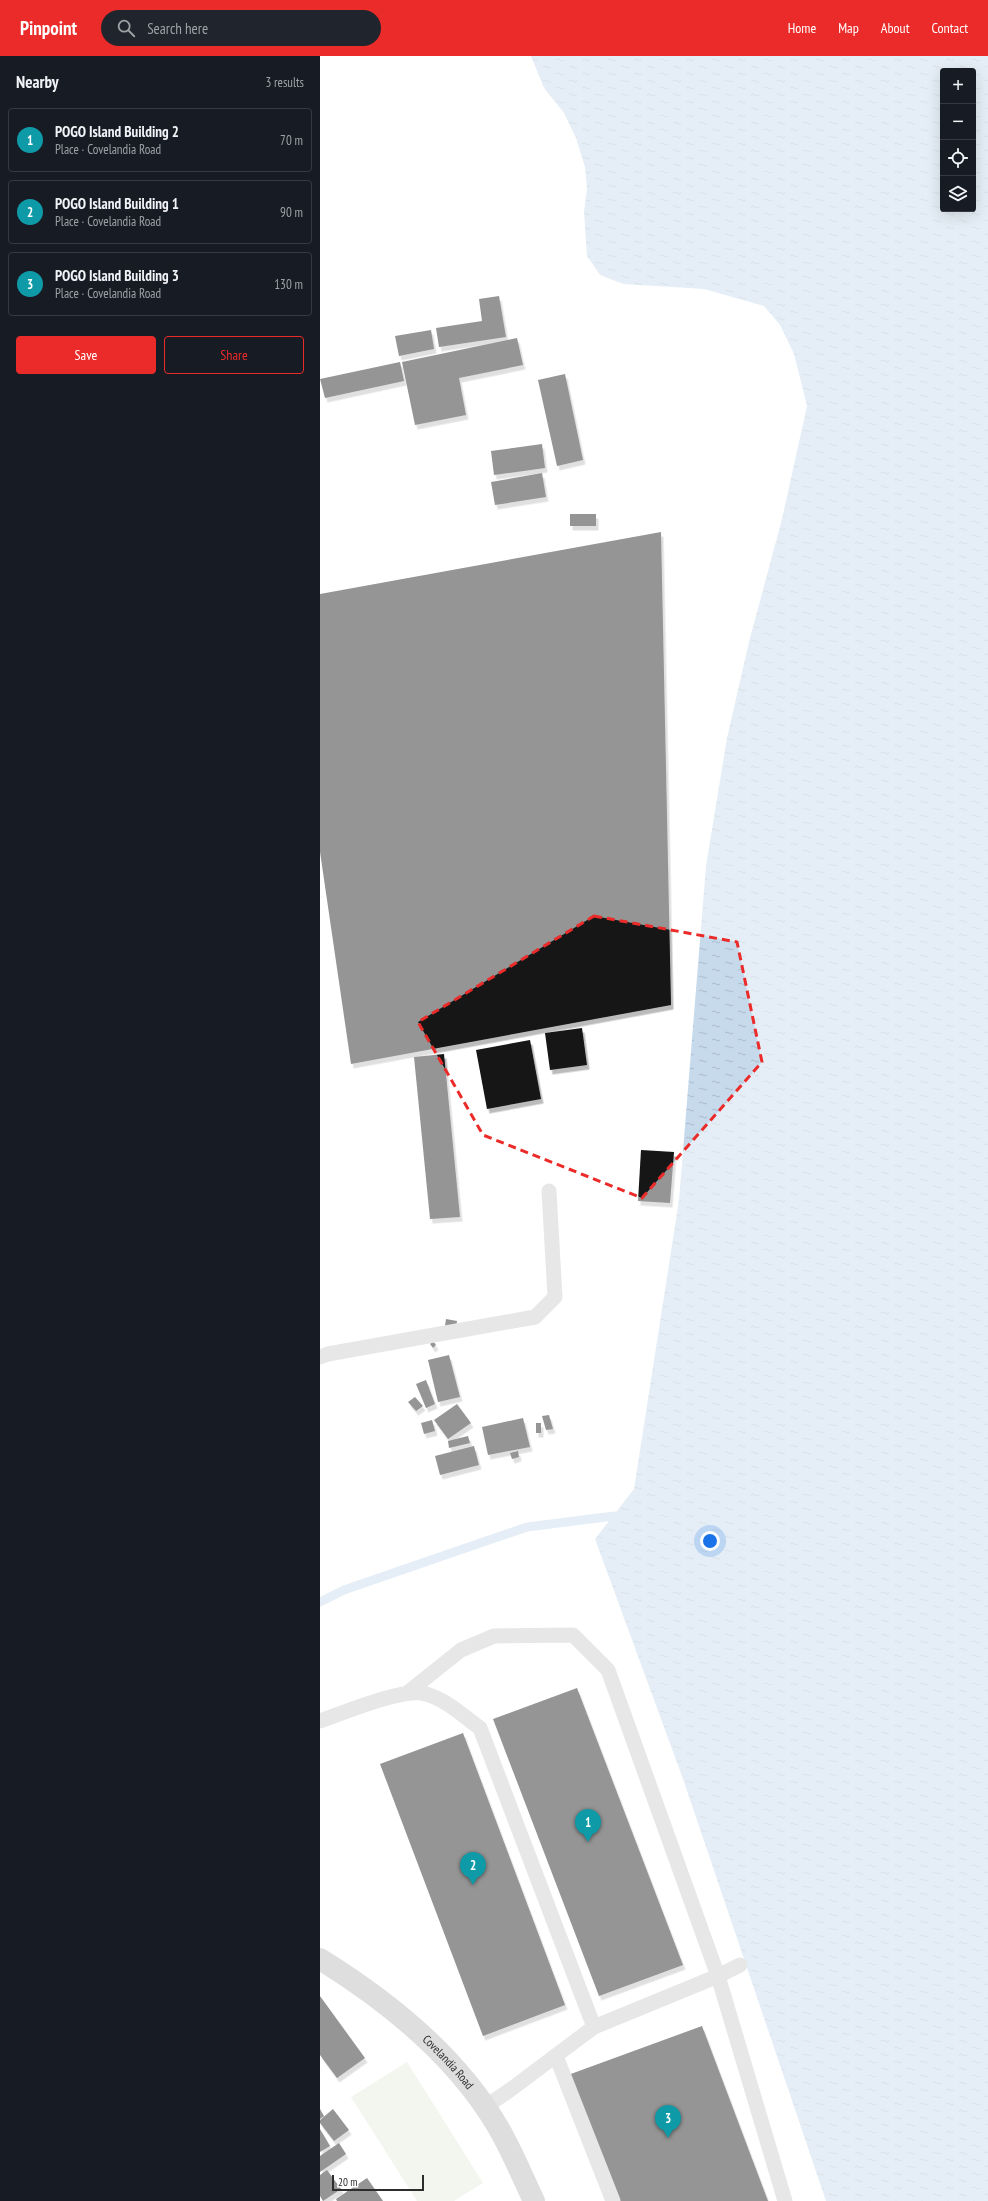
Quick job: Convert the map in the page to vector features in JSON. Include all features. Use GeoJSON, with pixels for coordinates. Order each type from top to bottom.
{"type":"FeatureCollection","features":[{"type":"Feature","properties":{"kind":"main road","name":"Covelandia Road"},"geometry":{"type":"LineString","coordinates":[[320,1959],[367,1990],[419,2034],[459,2073],[485,2107],[508,2145],[534,2201]]}},
{"type":"Feature","properties":{"kind":"lane"},"geometry":{"type":"LineString","coordinates":[[320,1357],[341,1351],[534,1317],[555,1297],[549,1191]]}},
{"type":"Feature","properties":{"kind":"lane"},"geometry":{"type":"LineString","coordinates":[[407,1693],[461,1650],[494,1636],[572,1635],[608,1670],[718,1976],[785,2201]]}},
{"type":"Feature","properties":{"kind":"lane"},"geometry":{"type":"LineString","coordinates":[[320,1721],[407,1693],[425,1693],[446,1702],[480,1728],[594,2026]]}},
{"type":"Feature","properties":{"kind":"lane"},"geometry":{"type":"LineString","coordinates":[[485,2107],[556,2056],[594,2026],[718,1976],[740,1965]]}},
{"type":"Feature","properties":{"kind":"lane"},"geometry":{"type":"LineString","coordinates":[[556,2056],[613,2201]]}},
{"type":"Feature","properties":{"kind":"highlighted area"},"geometry":{"type":"Polygon","coordinates":[[[594,916],[737,942],[762,1062],[642,1198],[483,1135],[418,1022],[594,916]]]}},
{"type":"Feature","properties":{"kind":"green space"},"geometry":{"type":"Polygon","coordinates":[[[407,2062],[483,2183],[454,2201],[417,2201],[351,2097],[407,2062]]]}},
{"type":"Feature","properties":{"kind":"water"},"geometry":{"type":"Polygon","coordinates":[[[531,56],[988,56],[988,2201],[826,2201],[683,1779],[595,1539],[634,1489],[679,1200],[706,866],[727,738],[749,642],[782,519],[807,406],[794,354],[780,325],[764,306],[704,289],[623,284],[600,275],[587,256],[584,212],[587,188],[585,167],[576,138],[564,113],[544,88],[531,56]]]}},
{"type":"Feature","properties":{"kind":"building"},"geometry":{"type":"Polygon","coordinates":[[[499,296],[506,337],[439,347],[436,328],[482,321],[479,299],[499,296]]]}},
{"type":"Feature","properties":{"kind":"building"},"geometry":{"type":"Polygon","coordinates":[[[431,330],[434,349],[399,356],[395,336],[431,330]]]}},
{"type":"Feature","properties":{"kind":"building"},"geometry":{"type":"Polygon","coordinates":[[[517,338],[523,365],[459,378],[466,415],[415,425],[402,362],[517,338]]]}},
{"type":"Feature","properties":{"kind":"building"},"geometry":{"type":"Polygon","coordinates":[[[400,362],[404,381],[325,398],[320,379],[400,362]]]}},
{"type":"Feature","properties":{"kind":"building"},"geometry":{"type":"Polygon","coordinates":[[[565,374],[583,460],[557,466],[538,380],[565,374]]]}},
{"type":"Feature","properties":{"kind":"building"},"geometry":{"type":"Polygon","coordinates":[[[542,444],[545,468],[494,475],[491,451],[542,444]]]}},
{"type":"Feature","properties":{"kind":"building"},"geometry":{"type":"Polygon","coordinates":[[[542,473],[546,497],[495,505],[491,482],[542,473]]]}},
{"type":"Feature","properties":{"kind":"building"},"geometry":{"type":"Polygon","coordinates":[[[570,514],[596,514],[596,526],[570,526],[570,514]]]}},
{"type":"Feature","properties":{"kind":"building"},"geometry":{"type":"Polygon","coordinates":[[[661,532],[671,1005],[351,1064],[320,852],[320,594],[661,532]]]}},
{"type":"Feature","properties":{"kind":"building"},"geometry":{"type":"Polygon","coordinates":[[[582,1028],[587,1065],[550,1070],[545,1033],[582,1028]]]}},
{"type":"Feature","properties":{"kind":"building"},"geometry":{"type":"Polygon","coordinates":[[[530,1040],[541,1099],[487,1109],[476,1050],[530,1040]]]}},
{"type":"Feature","properties":{"kind":"building"},"geometry":{"type":"Polygon","coordinates":[[[444,1054],[460,1217],[430,1219],[414,1057],[444,1054]]]}},
{"type":"Feature","properties":{"kind":"building"},"geometry":{"type":"Polygon","coordinates":[[[641,1150],[674,1152],[670,1203],[638,1201],[641,1150]]]}},
{"type":"Feature","properties":{"kind":"building"},"geometry":{"type":"Polygon","coordinates":[[[446,1319],[457,1321],[456,1328],[445,1326],[446,1319]]]}},
{"type":"Feature","properties":{"kind":"building"},"geometry":{"type":"Polygon","coordinates":[[[433,1341],[436,1345],[433,1348],[430,1344],[433,1341]]]}},
{"type":"Feature","properties":{"kind":"building"},"geometry":{"type":"Polygon","coordinates":[[[449,1355],[460,1397],[438,1402],[428,1360],[449,1355]]]}},
{"type":"Feature","properties":{"kind":"building"},"geometry":{"type":"Polygon","coordinates":[[[426,1380],[435,1404],[426,1408],[416,1384],[426,1380]]]}},
{"type":"Feature","properties":{"kind":"building"},"geometry":{"type":"Polygon","coordinates":[[[415,1397],[423,1406],[416,1411],[408,1402],[415,1397]]]}},
{"type":"Feature","properties":{"kind":"building"},"geometry":{"type":"Polygon","coordinates":[[[457,1404],[471,1423],[448,1439],[434,1420],[457,1404]]]}},
{"type":"Feature","properties":{"kind":"building"},"geometry":{"type":"Polygon","coordinates":[[[549,1415],[553,1429],[546,1430],[542,1416],[549,1415]]]}},
{"type":"Feature","properties":{"kind":"building"},"geometry":{"type":"Polygon","coordinates":[[[523,1418],[530,1447],[488,1455],[482,1427],[523,1418]]]}},
{"type":"Feature","properties":{"kind":"building"},"geometry":{"type":"Polygon","coordinates":[[[432,1420],[435,1431],[424,1434],[421,1423],[432,1420]]]}},
{"type":"Feature","properties":{"kind":"building"},"geometry":{"type":"Polygon","coordinates":[[[536,1423],[541,1423],[541,1433],[536,1433],[536,1423]]]}},
{"type":"Feature","properties":{"kind":"building"},"geometry":{"type":"Polygon","coordinates":[[[468,1436],[470,1443],[449,1448],[448,1441],[468,1436]]]}},
{"type":"Feature","properties":{"kind":"building"},"geometry":{"type":"Polygon","coordinates":[[[474,1446],[479,1465],[440,1475],[435,1456],[474,1446]]]}},
{"type":"Feature","properties":{"kind":"building"},"geometry":{"type":"Polygon","coordinates":[[[518,1451],[519,1457],[512,1459],[510,1453],[518,1451]]]}},
{"type":"Feature","properties":{"kind":"building"},"geometry":{"type":"Polygon","coordinates":[[[577,1688],[683,1965],[599,1996],[493,1719],[577,1688]]]}},
{"type":"Feature","properties":{"kind":"building"},"geometry":{"type":"Polygon","coordinates":[[[463,1733],[565,2005],[483,2036],[380,1764],[463,1733]]]}},
{"type":"Feature","properties":{"kind":"building"},"geometry":{"type":"Polygon","coordinates":[[[320,1996],[365,2058],[337,2078],[320,2055],[320,1996]]]}},
{"type":"Feature","properties":{"kind":"building"},"geometry":{"type":"Polygon","coordinates":[[[702,2026],[768,2201],[616,2201],[568,2075],[702,2026]]]}},
{"type":"Feature","properties":{"kind":"building"},"geometry":{"type":"Polygon","coordinates":[[[320,2109],[324,2116],[320,2119],[320,2109]]]}},
{"type":"Feature","properties":{"kind":"building"},"geometry":{"type":"Polygon","coordinates":[[[333,2109],[349,2130],[334,2141],[320,2123],[320,2120],[333,2109]]]}},
{"type":"Feature","properties":{"kind":"building"},"geometry":{"type":"Polygon","coordinates":[[[320,2129],[330,2146],[320,2152],[320,2129]]]}},
{"type":"Feature","properties":{"kind":"building"},"geometry":{"type":"Polygon","coordinates":[[[339,2143],[346,2154],[320,2172],[320,2156],[339,2143]]]}},
{"type":"Feature","properties":{"kind":"building"},"geometry":{"type":"Polygon","coordinates":[[[327,2170],[341,2189],[323,2201],[320,2196],[320,2175],[327,2170]]]}},
{"type":"Feature","properties":{"kind":"building"},"geometry":{"type":"Polygon","coordinates":[[[367,2178],[383,2201],[337,2201],[336,2199],[367,2178]]]}},
{"type":"Feature","properties":{"kind":"waterway"},"geometry":{"type":"LineString","coordinates":[[320,1602],[344,1590],[527,1527],[614,1516]]}},
{"type":"Feature","properties":{"kind":"place","name":"POGO Island Building 2"},"geometry":{"type":"Point","coordinates":[588,1842]}},
{"type":"Feature","properties":{"kind":"place","name":"POGO Island Building 1"},"geometry":{"type":"Point","coordinates":[473,1885]}},
{"type":"Feature","properties":{"kind":"place","name":"POGO Island Building 3"},"geometry":{"type":"Point","coordinates":[668,2138]}}]}
